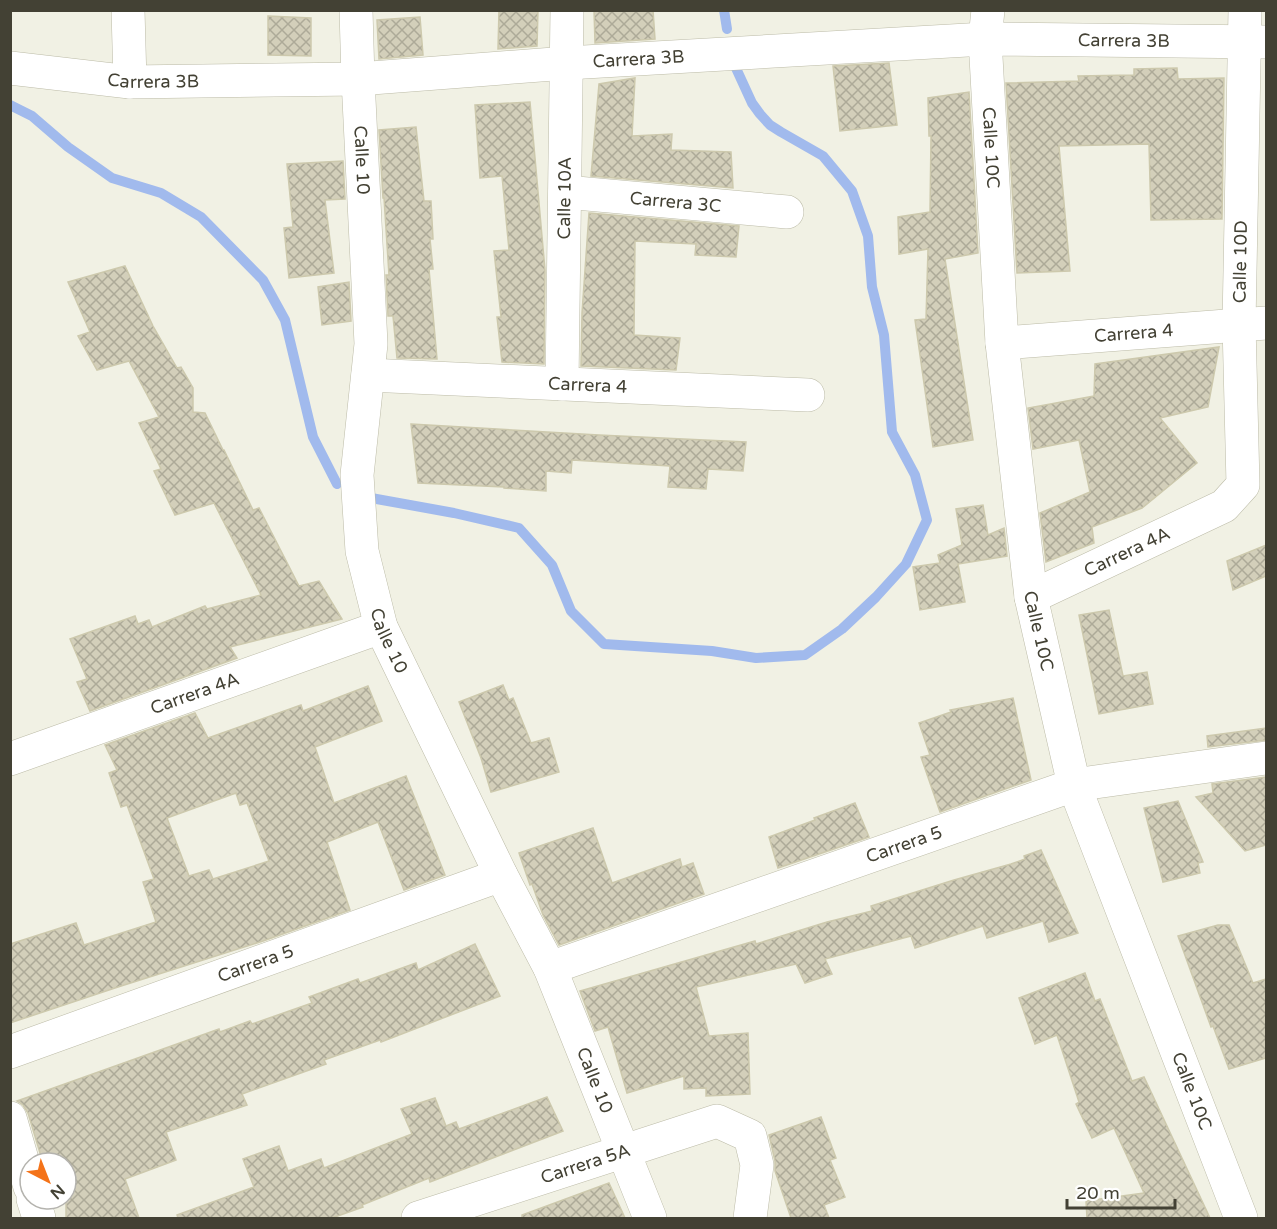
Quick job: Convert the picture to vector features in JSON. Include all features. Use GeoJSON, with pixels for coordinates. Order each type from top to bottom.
{"type":"FeatureCollection","features":[{"type":"Feature","properties":{"kind":"street"},"geometry":{"type":"LineString","coordinates":[[128,10],[130,82]]}},
{"type":"Feature","properties":{"kind":"street","name":"Calle 10"},"geometry":{"type":"LineString","coordinates":[[356,10],[371,345],[357,475],[362,551],[381,627],[501,875],[550,968],[650,1218]]}},
{"type":"Feature","properties":{"kind":"street","name":"Calle 10A"},"geometry":{"type":"LineString","coordinates":[[562,384],[567,10]]}},
{"type":"Feature","properties":{"kind":"street","name":"Carrera 3B"},"geometry":{"type":"LineString","coordinates":[[10,68],[130,82],[358,79],[567,63],[986,25],[1252,31]]}},
{"type":"Feature","properties":{"kind":"street","name":"Calle 10C"},"geometry":{"type":"LineString","coordinates":[[986,25],[1002,343],[1031,597],[1074,785],[1241,1218]]}},
{"type":"Feature","properties":{"kind":"street","name":"Calle 10D"},"geometry":{"type":"LineString","coordinates":[[1224,506],[1243,485],[1253,323],[1252,31]]}},
{"type":"Feature","properties":{"kind":"street","name":"Carrera 3C"},"geometry":{"type":"LineString","coordinates":[[565,192],[787,212]]}},
{"type":"Feature","properties":{"kind":"street","name":"Carrera 4"},"geometry":{"type":"LineString","coordinates":[[1002,343],[1253,323]]}},
{"type":"Feature","properties":{"kind":"street","name":"Carrera 4"},"geometry":{"type":"LineString","coordinates":[[368,375],[808,395]]}},
{"type":"Feature","properties":{"kind":"street","name":"Carrera 4A"},"geometry":{"type":"LineString","coordinates":[[1031,597],[1224,506]]}},
{"type":"Feature","properties":{"kind":"street","name":"Carrera 4A"},"geometry":{"type":"LineString","coordinates":[[10,759],[381,627]]}},
{"type":"Feature","properties":{"kind":"street","name":"Carrera 5"},"geometry":{"type":"LineString","coordinates":[[550,968],[1074,785],[1266,758]]}},
{"type":"Feature","properties":{"kind":"street","name":"Carrera 5"},"geometry":{"type":"LineString","coordinates":[[10,1052],[501,875]]}},
{"type":"Feature","properties":{"kind":"street"},"geometry":{"type":"LineString","coordinates":[[10,1118],[20,1151]]}},
{"type":"Feature","properties":{"kind":"street","name":"Carrera 5A"},"geometry":{"type":"LineString","coordinates":[[418,1218],[717,1121],[750,1136],[757,1165],[750,1218]]}},
{"type":"Feature","properties":{"kind":"building"},"geometry":{"type":"Polygon","coordinates":[[[499,10],[538,10],[537,46],[498,49],[499,10]]]}},
{"type":"Feature","properties":{"kind":"building"},"geometry":{"type":"Polygon","coordinates":[[[594,10],[653,10],[655,39],[595,43],[594,10]]]}},
{"type":"Feature","properties":{"kind":"building"},"geometry":{"type":"Polygon","coordinates":[[[268,16],[311,18],[311,56],[268,55],[268,16]]]}},
{"type":"Feature","properties":{"kind":"building"},"geometry":{"type":"Polygon","coordinates":[[[420,17],[423,55],[379,59],[377,20],[420,17]]]}},
{"type":"Feature","properties":{"kind":"building"},"geometry":{"type":"Polygon","coordinates":[[[889,63],[897,125],[840,131],[833,66],[889,63]]]}},
{"type":"Feature","properties":{"kind":"building"},"geometry":{"type":"Polygon","coordinates":[[[1177,68],[1178,79],[1224,78],[1222,219],[1151,220],[1149,144],[1059,146],[1070,271],[1017,273],[1006,83],[1079,81],[1078,76],[1134,75],[1134,69],[1177,68]]]}},
{"type":"Feature","properties":{"kind":"building"},"geometry":{"type":"Polygon","coordinates":[[[635,78],[632,136],[672,134],[671,150],[731,152],[733,188],[591,176],[599,84],[635,78]]]}},
{"type":"Feature","properties":{"kind":"building"},"geometry":{"type":"Polygon","coordinates":[[[969,92],[978,253],[945,259],[973,440],[933,447],[915,320],[926,319],[928,249],[899,254],[898,217],[930,212],[931,136],[929,136],[928,98],[969,92]]]}},
{"type":"Feature","properties":{"kind":"building"},"geometry":{"type":"Polygon","coordinates":[[[530,102],[545,270],[544,364],[502,362],[497,317],[501,317],[494,251],[509,250],[502,176],[480,178],[475,105],[530,102]]]}},
{"type":"Feature","properties":{"kind":"building"},"geometry":{"type":"Polygon","coordinates":[[[416,127],[424,201],[431,201],[433,239],[430,239],[433,269],[429,269],[437,359],[397,358],[393,316],[388,316],[386,275],[389,275],[379,130],[416,127]]]}},
{"type":"Feature","properties":{"kind":"building"},"geometry":{"type":"Polygon","coordinates":[[[343,161],[345,199],[325,200],[334,273],[289,278],[284,228],[293,227],[287,164],[343,161]]]}},
{"type":"Feature","properties":{"kind":"building"},"geometry":{"type":"Polygon","coordinates":[[[589,213],[739,226],[736,257],[695,255],[696,244],[635,241],[634,335],[680,338],[676,370],[581,366],[589,213]]]}},
{"type":"Feature","properties":{"kind":"building"},"geometry":{"type":"Polygon","coordinates":[[[125,266],[153,326],[177,368],[181,367],[193,388],[193,412],[205,413],[253,510],[259,508],[299,586],[319,581],[342,619],[230,647],[237,658],[90,711],[77,682],[87,679],[70,639],[135,616],[138,624],[149,620],[152,627],[205,606],[207,609],[261,595],[214,503],[175,515],[154,471],[161,469],[139,423],[159,417],[129,361],[97,370],[78,336],[90,332],[68,282],[125,266]]]}},
{"type":"Feature","properties":{"kind":"building"},"geometry":{"type":"Polygon","coordinates":[[[349,282],[351,321],[322,325],[318,287],[349,282]]]}},
{"type":"Feature","properties":{"kind":"building"},"geometry":{"type":"Polygon","coordinates":[[[1219,347],[1208,407],[1160,418],[1197,463],[1142,508],[1092,527],[1094,543],[1046,562],[1040,513],[1090,492],[1079,440],[1033,449],[1028,408],[1094,396],[1095,364],[1219,347]]]}},
{"type":"Feature","properties":{"kind":"building"},"geometry":{"type":"Polygon","coordinates":[[[411,424],[746,442],[743,471],[708,469],[706,489],[668,487],[670,466],[572,460],[571,473],[546,471],[546,491],[418,483],[411,424]]]}},
{"type":"Feature","properties":{"kind":"building"},"geometry":{"type":"Polygon","coordinates":[[[983,505],[988,535],[1004,528],[1007,556],[958,564],[965,602],[920,610],[913,567],[940,563],[938,555],[962,545],[956,509],[983,505]]]}},
{"type":"Feature","properties":{"kind":"building"},"geometry":{"type":"Polygon","coordinates":[[[1266,545],[1266,576],[1233,590],[1227,561],[1266,545]]]}},
{"type":"Feature","properties":{"kind":"building"},"geometry":{"type":"Polygon","coordinates":[[[1109,610],[1123,676],[1147,672],[1153,704],[1099,714],[1079,615],[1109,610]]]}},
{"type":"Feature","properties":{"kind":"building"},"geometry":{"type":"Polygon","coordinates":[[[503,685],[509,700],[513,698],[531,743],[549,738],[559,772],[491,792],[481,758],[459,702],[503,685]]]}},
{"type":"Feature","properties":{"kind":"building"},"geometry":{"type":"Polygon","coordinates":[[[368,686],[382,721],[315,747],[334,803],[406,776],[445,875],[404,890],[378,822],[327,842],[350,910],[263,941],[10,1023],[10,944],[76,923],[84,945],[156,922],[143,882],[154,879],[127,805],[121,807],[109,773],[117,770],[105,745],[195,713],[208,738],[301,705],[303,711],[368,686]],[[236,793],[167,818],[189,876],[209,870],[213,879],[269,861],[247,803],[240,805],[236,793]]]}},
{"type":"Feature","properties":{"kind":"building"},"geometry":{"type":"Polygon","coordinates":[[[1013,698],[1031,780],[940,812],[921,757],[930,755],[919,723],[951,712],[950,710],[1013,698]]]}},
{"type":"Feature","properties":{"kind":"building"},"geometry":{"type":"Polygon","coordinates":[[[1266,728],[1266,740],[1208,747],[1207,736],[1266,728]]]}},
{"type":"Feature","properties":{"kind":"building"},"geometry":{"type":"Polygon","coordinates":[[[1266,777],[1266,845],[1245,851],[1196,797],[1213,793],[1212,784],[1266,777]]]}},
{"type":"Feature","properties":{"kind":"building"},"geometry":{"type":"Polygon","coordinates":[[[1178,801],[1203,862],[1198,863],[1200,873],[1163,882],[1144,808],[1178,801]]]}},
{"type":"Feature","properties":{"kind":"building"},"geometry":{"type":"Polygon","coordinates":[[[855,803],[869,837],[778,868],[769,837],[855,803]]]}},
{"type":"Feature","properties":{"kind":"building"},"geometry":{"type":"Polygon","coordinates":[[[593,828],[612,883],[680,859],[682,867],[693,863],[704,894],[559,945],[543,915],[519,853],[593,828]]]}},
{"type":"Feature","properties":{"kind":"building"},"geometry":{"type":"Polygon","coordinates":[[[1041,850],[1078,933],[1049,942],[1043,921],[987,938],[983,926],[915,948],[911,936],[825,959],[832,974],[805,983],[796,964],[696,987],[709,1036],[748,1033],[750,1094],[706,1096],[706,1088],[684,1089],[684,1076],[627,1093],[608,1027],[595,1031],[580,991],[755,941],[756,944],[872,911],[871,906],[1011,864],[1041,850]]]}},
{"type":"Feature","properties":{"kind":"building"},"geometry":{"type":"Polygon","coordinates":[[[1218,925],[1229,925],[1253,983],[1266,979],[1266,1058],[1229,1069],[1178,936],[1218,925]]]}},
{"type":"Feature","properties":{"kind":"building"},"geometry":{"type":"Polygon","coordinates":[[[475,944],[500,996],[381,1042],[380,1040],[324,1060],[326,1064],[242,1094],[247,1105],[166,1132],[176,1160],[125,1179],[139,1218],[66,1218],[66,1211],[78,1211],[78,1151],[39,1151],[28,1113],[17,1101],[219,1029],[220,1032],[250,1021],[252,1024],[312,1003],[309,997],[358,979],[360,983],[416,963],[418,970],[475,944]]]}},
{"type":"Feature","properties":{"kind":"building"},"geometry":{"type":"Polygon","coordinates":[[[1085,973],[1095,1001],[1100,999],[1132,1081],[1144,1077],[1210,1218],[1087,1218],[1086,1201],[1144,1193],[1114,1128],[1092,1138],[1076,1104],[1079,1102],[1057,1035],[1035,1044],[1019,998],[1085,973]]]}},
{"type":"Feature","properties":{"kind":"building"},"geometry":{"type":"Polygon","coordinates":[[[547,1097],[563,1131],[430,1182],[429,1178],[332,1218],[178,1218],[177,1215],[254,1187],[243,1159],[279,1146],[288,1171],[321,1159],[324,1168],[412,1134],[401,1109],[435,1098],[446,1126],[456,1122],[459,1129],[547,1097]]]}},
{"type":"Feature","properties":{"kind":"building"},"geometry":{"type":"Polygon","coordinates":[[[821,1117],[836,1158],[830,1160],[845,1197],[824,1205],[829,1218],[791,1218],[775,1171],[769,1135],[821,1117]]]}},
{"type":"Feature","properties":{"kind":"building"},"geometry":{"type":"Polygon","coordinates":[[[609,1183],[625,1218],[522,1218],[522,1215],[609,1183]]]}},
{"type":"Feature","properties":{"kind":"waterway"},"geometry":{"type":"LineString","coordinates":[[724,10],[727,29]]}},
{"type":"Feature","properties":{"kind":"waterway"},"geometry":{"type":"LineString","coordinates":[[371,498],[519,528],[552,565],[571,611],[604,644],[712,651],[756,658],[805,655],[842,629],[906,564],[927,520],[915,475],[892,432],[884,335],[872,287],[868,236],[852,191],[823,156],[770,125],[752,103],[735,66]]}},
{"type":"Feature","properties":{"kind":"waterway"},"geometry":{"type":"LineString","coordinates":[[10,105],[32,116],[68,147],[112,178],[161,193],[201,217],[263,280],[285,320],[313,437],[337,484]]}}]}
